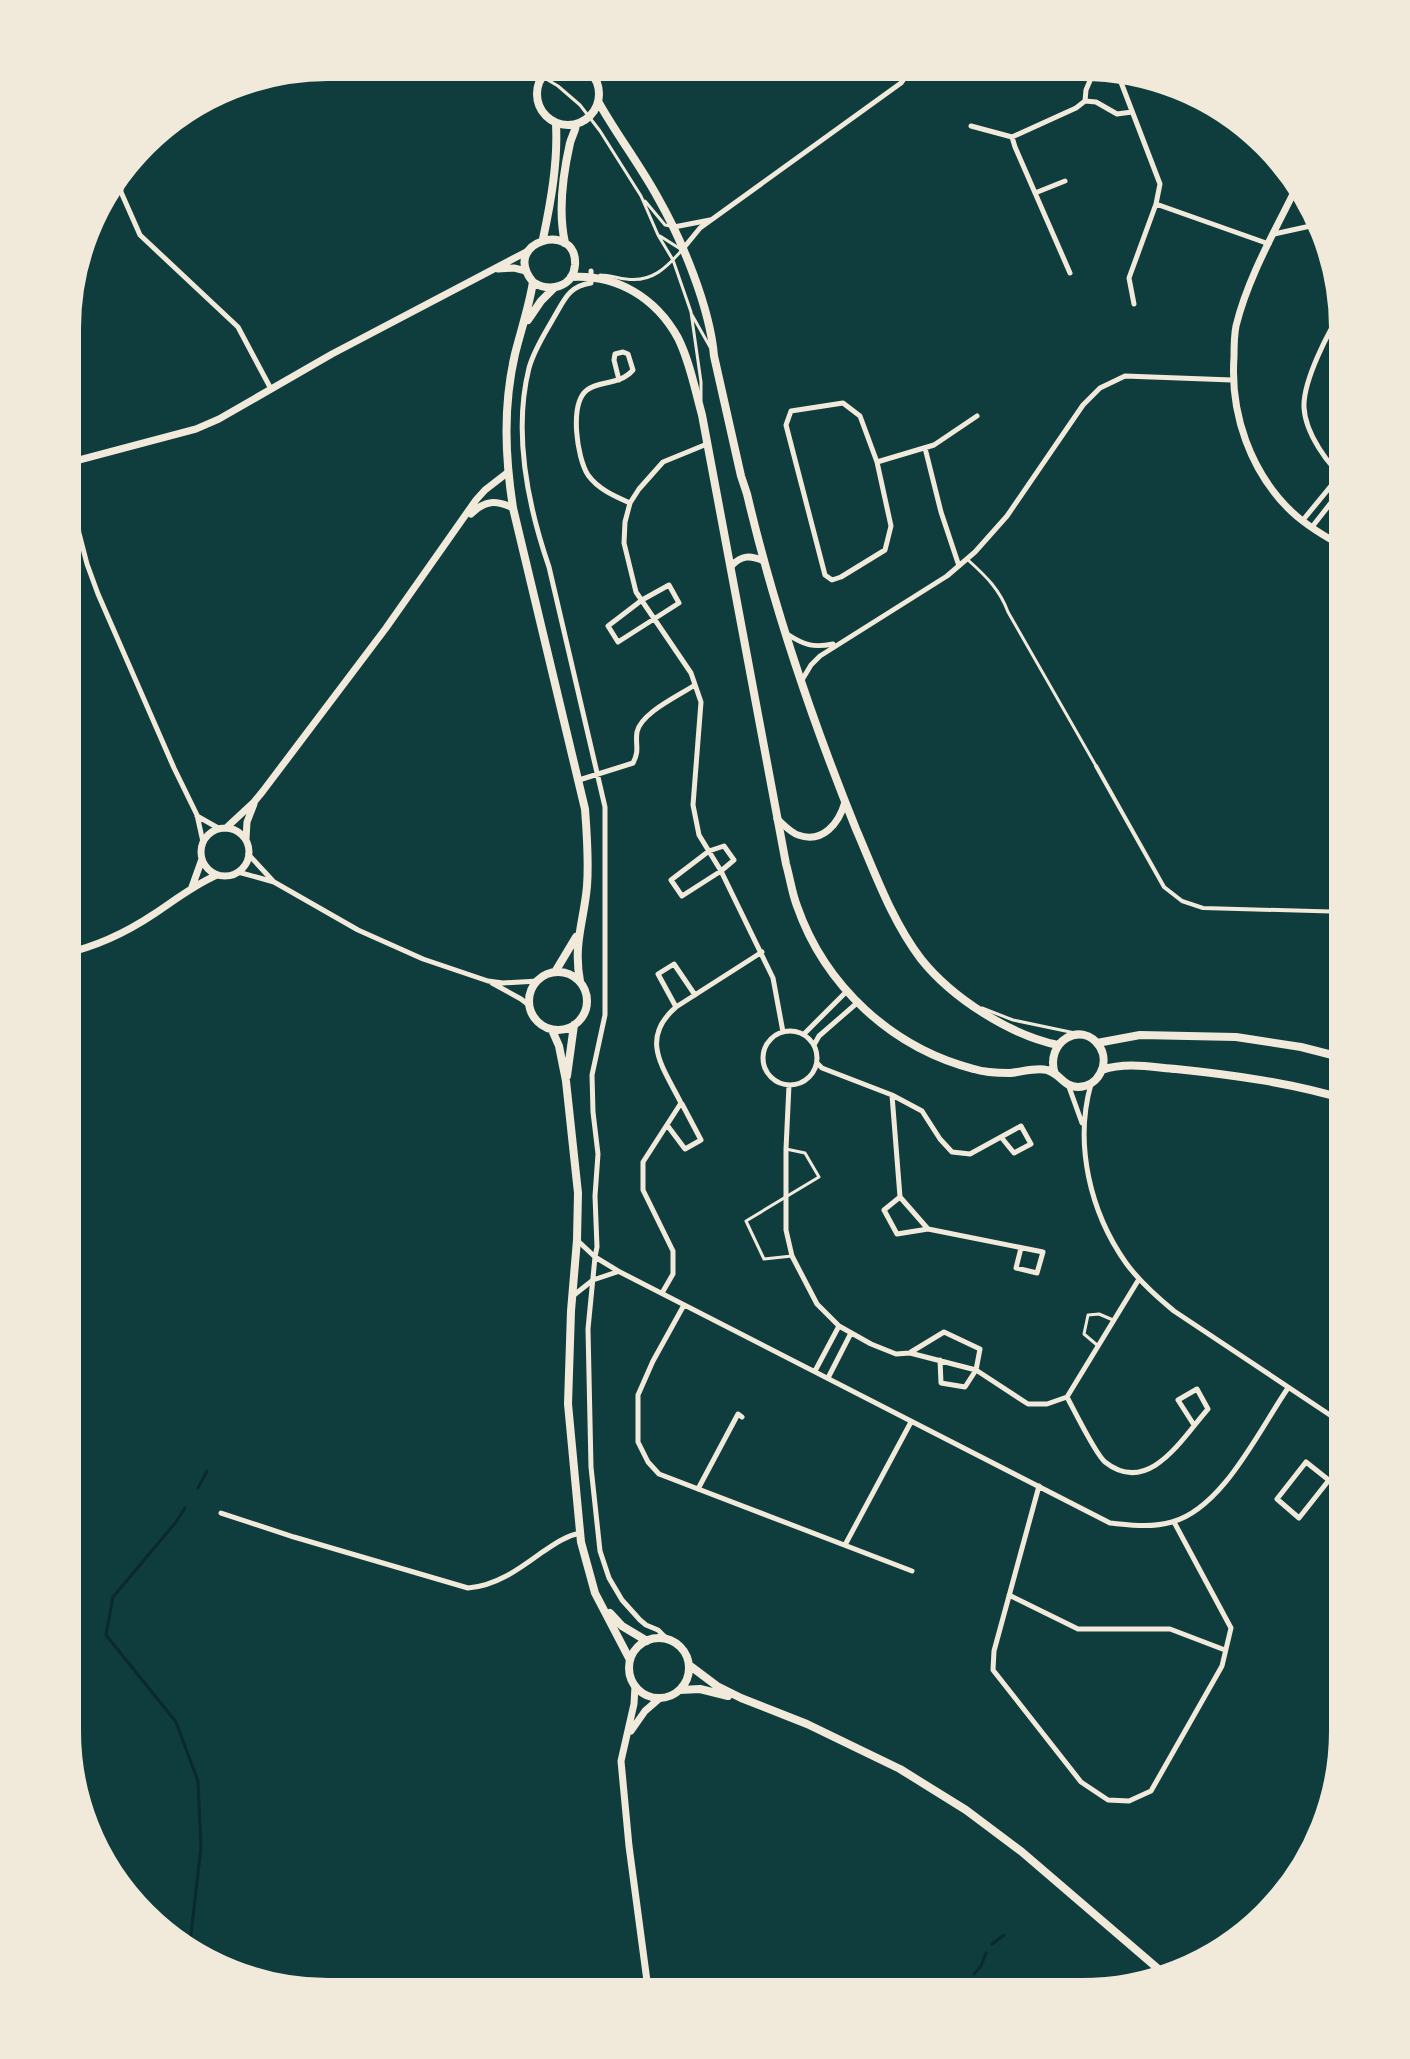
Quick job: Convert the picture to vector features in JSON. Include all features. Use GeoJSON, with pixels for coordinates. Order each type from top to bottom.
{"type":"FeatureCollection","features":[{"type":"Feature","properties":{"kind":"main road"},"geometry":{"type":"LineString","coordinates":[[542,77],[537,98],[540,109],[556,124],[566,126],[576,125],[590,117],[599,103],[600,92],[594,76]]}},
{"type":"Feature","properties":{"kind":"main road"},"geometry":{"type":"LineString","coordinates":[[599,103],[674,227],[701,296],[713,338],[714,356],[741,476],[785,632],[845,802],[890,906],[908,941],[939,978],[971,1004],[1017,1032],[1031,1039],[1058,1045]]}},
{"type":"Feature","properties":{"kind":"main road"},"geometry":{"type":"LineString","coordinates":[[543,239],[551,208],[556,124]]}},
{"type":"Feature","properties":{"kind":"main road"},"geometry":{"type":"LineString","coordinates":[[565,243],[562,228],[564,183],[576,125]]}},
{"type":"Feature","properties":{"kind":"main road"},"geometry":{"type":"LineString","coordinates":[[543,239],[565,243],[575,259],[571,277],[554,288],[533,282],[526,271],[528,251],[543,239]]}},
{"type":"Feature","properties":{"kind":"main road"},"geometry":{"type":"LineString","coordinates":[[571,277],[592,274],[631,290],[648,302],[679,339],[687,360],[702,415],[777,819],[797,906],[817,948],[857,1003],[887,1028],[923,1051],[974,1069],[1008,1073],[1046,1070],[1068,1085],[1091,1084],[1102,1070],[1103,1056],[1097,1043],[1078,1035],[1063,1040],[1052,1059],[1055,1074]]}},
{"type":"Feature","properties":{"kind":"main road"},"geometry":{"type":"LineString","coordinates":[[533,282],[525,324],[515,354],[505,421],[507,473],[579,780],[588,841],[587,887],[578,933],[577,968],[588,1003],[581,1019],[560,1030],[552,1030],[536,1020],[530,1006],[530,993],[541,977],[555,972],[569,974],[580,981]]}},
{"type":"Feature","properties":{"kind":"main road"},"geometry":{"type":"LineString","coordinates":[[525,324],[554,288]]}},
{"type":"Feature","properties":{"kind":"main road"},"geometry":{"type":"LineString","coordinates":[[555,972],[578,933]]}},
{"type":"Feature","properties":{"kind":"main road"},"geometry":{"type":"LineString","coordinates":[[566,1081],[574,1025]]}},
{"type":"Feature","properties":{"kind":"main road"},"geometry":{"type":"LineString","coordinates":[[552,1030],[559,1046],[566,1081],[578,1193],[568,1404],[580,1533],[595,1593],[630,1660],[630,1674],[635,1686],[646,1695],[660,1698],[680,1690],[700,1689],[741,1698]]}},
{"type":"Feature","properties":{"kind":"main road"},"geometry":{"type":"LineString","coordinates":[[1097,1043],[1140,1035],[1236,1037],[1333,1055]]}},
{"type":"Feature","properties":{"kind":"main road"},"geometry":{"type":"LineString","coordinates":[[1102,1070],[1131,1065],[1231,1075],[1333,1095]]}},
{"type":"Feature","properties":{"kind":"main road"},"geometry":{"type":"LineString","coordinates":[[602,1604],[622,1626],[647,1641]]}},
{"type":"Feature","properties":{"kind":"main road"},"geometry":{"type":"LineString","coordinates":[[630,1660],[637,1648],[647,1641],[668,1640],[682,1649],[689,1665],[717,1686],[807,1724],[900,1769],[966,1810],[1022,1852],[1160,1970]]}},
{"type":"Feature","properties":{"kind":"main road"},"geometry":{"type":"LineString","coordinates":[[680,1690],[687,1678],[689,1665]]}},
{"type":"Feature","properties":{"kind":"street"},"geometry":{"type":"LineString","coordinates":[[682,250],[694,234],[711,220],[883,97],[906,76]]}},
{"type":"Feature","properties":{"kind":"street"},"geometry":{"type":"LineString","coordinates":[[1085,101],[1092,77]]}},
{"type":"Feature","properties":{"kind":"street"},"geometry":{"type":"LineString","coordinates":[[1120,79],[1160,184],[1156,204],[1129,278],[1134,304]]}},
{"type":"Feature","properties":{"kind":"street"},"geometry":{"type":"LineString","coordinates":[[971,126],[1012,137],[1085,101],[1096,102],[1117,114],[1132,112]]}},
{"type":"Feature","properties":{"kind":"street"},"geometry":{"type":"LineString","coordinates":[[1012,137],[1070,273]]}},
{"type":"Feature","properties":{"kind":"street"},"geometry":{"type":"LineString","coordinates":[[1035,193],[1065,181]]}},
{"type":"Feature","properties":{"kind":"street"},"geometry":{"type":"LineString","coordinates":[[121,186],[140,235],[238,327],[271,389]]}},
{"type":"Feature","properties":{"kind":"street"},"geometry":{"type":"LineString","coordinates":[[1294,192],[1249,286],[1235,329],[1232,380],[1241,430],[1261,474],[1292,512],[1334,542]]}},
{"type":"Feature","properties":{"kind":"street"},"geometry":{"type":"LineString","coordinates":[[1293,195],[1307,214]]}},
{"type":"Feature","properties":{"kind":"street"},"geometry":{"type":"LineString","coordinates":[[1156,204],[1269,244]]}},
{"type":"Feature","properties":{"kind":"street"},"geometry":{"type":"LineString","coordinates":[[674,227],[711,220]]}},
{"type":"Feature","properties":{"kind":"street"},"geometry":{"type":"LineString","coordinates":[[1274,234],[1312,226]]}},
{"type":"Feature","properties":{"kind":"street"},"geometry":{"type":"LineString","coordinates":[[76,461],[184,434],[219,419],[332,354],[528,251]]}},
{"type":"Feature","properties":{"kind":"street"},"geometry":{"type":"LineString","coordinates":[[492,270],[514,268],[526,271]]}},
{"type":"Feature","properties":{"kind":"street"},"geometry":{"type":"LineString","coordinates":[[592,274],[591,283],[580,284],[570,291],[538,344],[529,369],[522,425],[527,484],[537,532],[549,567],[605,807],[605,1015],[592,1075],[598,1154],[595,1196],[597,1247],[588,1329],[590,1452],[600,1551],[609,1578],[622,1600],[640,1620],[668,1640]]}},
{"type":"Feature","properties":{"kind":"street"},"geometry":{"type":"LineString","coordinates":[[1334,325],[1308,384],[1304,407],[1310,430],[1334,467]]}},
{"type":"Feature","properties":{"kind":"street"},"geometry":{"type":"LineString","coordinates":[[619,380],[614,360],[615,354],[623,352],[628,354],[633,370],[626,378],[619,380],[587,389],[579,401],[576,431],[580,458],[588,475],[604,491],[630,503]]}},
{"type":"Feature","properties":{"kind":"street"},"geometry":{"type":"LineString","coordinates":[[801,681],[820,656],[947,576],[967,560],[1007,516],[1083,405],[1100,388],[1125,376],[1232,380]]}},
{"type":"Feature","properties":{"kind":"street"},"geometry":{"type":"LineString","coordinates":[[843,403],[860,416],[877,462],[891,526],[885,550],[832,580],[825,575],[786,425],[791,411],[843,403]]}},
{"type":"Feature","properties":{"kind":"street"},"geometry":{"type":"LineString","coordinates":[[877,462],[934,445],[977,416]]}},
{"type":"Feature","properties":{"kind":"street"},"geometry":{"type":"LineString","coordinates":[[707,444],[663,462],[639,489],[630,503],[624,543],[636,592],[691,673],[701,702],[693,805],[699,835],[762,952],[773,978],[783,1032]]}},
{"type":"Feature","properties":{"kind":"street"},"geometry":{"type":"LineString","coordinates":[[925,448],[959,566]]}},
{"type":"Feature","properties":{"kind":"street"},"geometry":{"type":"LineString","coordinates":[[203,842],[254,802],[386,628],[476,500],[507,473]]}},
{"type":"Feature","properties":{"kind":"street"},"geometry":{"type":"LineString","coordinates":[[1303,520],[1334,482]]}},
{"type":"Feature","properties":{"kind":"street"},"geometry":{"type":"LineString","coordinates":[[1312,527],[1334,499]]}},
{"type":"Feature","properties":{"kind":"street"},"geometry":{"type":"LineString","coordinates":[[461,524],[479,506],[489,501],[513,508]]}},
{"type":"Feature","properties":{"kind":"street"},"geometry":{"type":"LineString","coordinates":[[76,518],[87,564],[197,815],[203,842],[202,859],[192,887]]}},
{"type":"Feature","properties":{"kind":"street"},"geometry":{"type":"LineString","coordinates":[[731,566],[743,557],[753,556],[764,561]]}},
{"type":"Feature","properties":{"kind":"street"},"geometry":{"type":"LineString","coordinates":[[669,585],[679,603],[655,620],[618,642],[608,626],[642,600],[669,585]]}},
{"type":"Feature","properties":{"kind":"street"},"geometry":{"type":"LineString","coordinates":[[785,632],[805,644],[818,647],[838,643]]}},
{"type":"Feature","properties":{"kind":"street"},"geometry":{"type":"LineString","coordinates":[[579,780],[633,763],[637,755],[638,729],[643,719],[695,685]]}},
{"type":"Feature","properties":{"kind":"street"},"geometry":{"type":"LineString","coordinates":[[1096,766],[1164,887],[1182,901],[1203,908],[1334,912]]}},
{"type":"Feature","properties":{"kind":"street"},"geometry":{"type":"LineString","coordinates":[[76,949],[117,935],[192,887],[217,875],[238,872],[247,861],[247,822],[254,802]]}},
{"type":"Feature","properties":{"kind":"street"},"geometry":{"type":"LineString","coordinates":[[777,819],[797,835],[816,837],[831,829],[845,802]]}},
{"type":"Feature","properties":{"kind":"street"},"geometry":{"type":"LineString","coordinates":[[197,815],[223,829],[237,832],[245,841]]}},
{"type":"Feature","properties":{"kind":"street"},"geometry":{"type":"LineString","coordinates":[[724,846],[734,860],[721,871],[682,896],[671,880],[709,851],[724,846]]}},
{"type":"Feature","properties":{"kind":"street"},"geometry":{"type":"LineString","coordinates":[[248,854],[274,882]]}},
{"type":"Feature","properties":{"kind":"street"},"geometry":{"type":"LineString","coordinates":[[202,859],[217,875]]}},
{"type":"Feature","properties":{"kind":"street"},"geometry":{"type":"LineString","coordinates":[[238,872],[274,882],[370,936],[423,959],[488,981],[530,1006]]}},
{"type":"Feature","properties":{"kind":"street"},"geometry":{"type":"LineString","coordinates":[[667,1125],[685,1149],[701,1140],[659,1059],[655,1035],[666,1015],[676,1007],[762,952]]}},
{"type":"Feature","properties":{"kind":"street"},"geometry":{"type":"LineString","coordinates":[[676,1007],[658,974],[674,964],[695,995]]}},
{"type":"Feature","properties":{"kind":"street"},"geometry":{"type":"LineString","coordinates":[[488,981],[538,981]]}},
{"type":"Feature","properties":{"kind":"street"},"geometry":{"type":"LineString","coordinates":[[804,1034],[847,991]]}},
{"type":"Feature","properties":{"kind":"street"},"geometry":{"type":"LineString","coordinates":[[814,1045],[819,1036],[857,1003]]}},
{"type":"Feature","properties":{"kind":"street"},"geometry":{"type":"LineString","coordinates":[[783,1032],[804,1034],[814,1045],[817,1057],[813,1072],[798,1084],[789,1085],[773,1079],[764,1065],[764,1048],[775,1035],[783,1032]]}},
{"type":"Feature","properties":{"kind":"street"},"geometry":{"type":"LineString","coordinates":[[817,1063],[822,1068],[892,1095],[922,1111],[952,1152],[970,1154],[1021,1126],[1031,1144],[1014,1153],[1001,1137]]}},
{"type":"Feature","properties":{"kind":"street"},"geometry":{"type":"LineString","coordinates":[[1083,1124],[1091,1084]]}},
{"type":"Feature","properties":{"kind":"street"},"geometry":{"type":"LineString","coordinates":[[789,1085],[785,1199],[786,1230],[792,1256],[817,1304],[839,1326],[851,1333],[896,1354],[910,1353],[976,1370],[1028,1404],[1047,1404],[1067,1397],[1139,1279]]}},
{"type":"Feature","properties":{"kind":"street"},"geometry":{"type":"LineString","coordinates":[[1068,1085],[1083,1124],[1088,1171],[1096,1204],[1115,1246],[1139,1279],[1174,1311],[1333,1417]]}},
{"type":"Feature","properties":{"kind":"street"},"geometry":{"type":"LineString","coordinates":[[892,1095],[900,1197],[928,1229]]}},
{"type":"Feature","properties":{"kind":"street"},"geometry":{"type":"LineString","coordinates":[[662,1293],[673,1274],[673,1251],[643,1190],[643,1162],[681,1103]]}},
{"type":"Feature","properties":{"kind":"street"},"geometry":{"type":"LineString","coordinates":[[900,1197],[884,1210],[897,1234],[928,1229],[1043,1252],[1037,1273],[1016,1268],[1021,1248]]}},
{"type":"Feature","properties":{"kind":"street"},"geometry":{"type":"LineString","coordinates":[[577,1240],[595,1257],[618,1271],[1110,1523],[1145,1527],[1174,1522],[1197,1510],[1221,1491],[1288,1388]]}},
{"type":"Feature","properties":{"kind":"street"},"geometry":{"type":"LineString","coordinates":[[572,1296],[593,1280],[618,1271]]}},
{"type":"Feature","properties":{"kind":"street"},"geometry":{"type":"LineString","coordinates":[[684,1305],[638,1395],[638,1442],[648,1462],[659,1474],[912,1571]]}},
{"type":"Feature","properties":{"kind":"street"},"geometry":{"type":"LineString","coordinates":[[815,1371],[839,1326]]}},
{"type":"Feature","properties":{"kind":"street"},"geometry":{"type":"LineString","coordinates":[[910,1353],[944,1332],[980,1349],[976,1370],[965,1387],[941,1383],[940,1360]]}},
{"type":"Feature","properties":{"kind":"street"},"geometry":{"type":"LineString","coordinates":[[828,1378],[851,1333]]}},
{"type":"Feature","properties":{"kind":"street"},"geometry":{"type":"LineString","coordinates":[[1067,1397],[1103,1461],[1126,1473],[1148,1470],[1166,1459],[1208,1409],[1197,1389],[1178,1400],[1194,1425]]}},
{"type":"Feature","properties":{"kind":"street"},"geometry":{"type":"LineString","coordinates":[[698,1489],[738,1414],[742,1417]]}},
{"type":"Feature","properties":{"kind":"street"},"geometry":{"type":"LineString","coordinates":[[845,1545],[911,1422]]}},
{"type":"Feature","properties":{"kind":"street"},"geometry":{"type":"LineString","coordinates":[[1329,1480],[1299,1518],[1277,1499],[1306,1462],[1329,1480],[1333,1483]]}},
{"type":"Feature","properties":{"kind":"street"},"geometry":{"type":"LineString","coordinates":[[1039,1486],[994,1651],[993,1670],[1081,1782],[1108,1800],[1129,1801],[1151,1791],[1222,1666],[1231,1628],[1174,1522]]}},
{"type":"Feature","properties":{"kind":"street"},"geometry":{"type":"LineString","coordinates":[[221,1513],[468,1588],[494,1582],[557,1542],[580,1533]]}},
{"type":"Feature","properties":{"kind":"street"},"geometry":{"type":"LineString","coordinates":[[1009,1595],[1078,1629],[1170,1629],[1225,1650]]}},
{"type":"Feature","properties":{"kind":"street"},"geometry":{"type":"LineString","coordinates":[[635,1686],[621,1761],[647,1983]]}},
{"type":"Feature","properties":{"kind":"street"},"geometry":{"type":"LineString","coordinates":[[628,1736],[645,1711],[660,1698]]}},
{"type":"Feature","properties":{"kind":"lane"},"geometry":{"type":"LineString","coordinates":[[542,77],[580,105],[641,196],[665,225],[674,227]]}},
{"type":"Feature","properties":{"kind":"lane"},"geometry":{"type":"LineString","coordinates":[[641,196],[673,260],[691,312],[714,356]]}},
{"type":"Feature","properties":{"kind":"lane"},"geometry":{"type":"LineString","coordinates":[[592,274],[627,280],[662,272],[682,250],[658,235]]}},
{"type":"Feature","properties":{"kind":"lane"},"geometry":{"type":"LineString","coordinates":[[691,312],[701,382],[702,415]]}},
{"type":"Feature","properties":{"kind":"lane"},"geometry":{"type":"LineString","coordinates":[[967,560],[993,584],[1003,599],[1096,766]]}},
{"type":"Feature","properties":{"kind":"lane"},"geometry":{"type":"LineString","coordinates":[[971,1004],[1013,1020],[1078,1035]]}},
{"type":"Feature","properties":{"kind":"lane"},"geometry":{"type":"LineString","coordinates":[[786,1149],[805,1153],[819,1177],[746,1221],[764,1259],[792,1256]]}},
{"type":"Feature","properties":{"kind":"lane"},"geometry":{"type":"LineString","coordinates":[[1097,1345],[1084,1334],[1088,1315],[1099,1314],[1113,1320]]}},
{"type":"Feature","properties":{"kind":"waterway"},"geometry":{"type":"LineString","coordinates":[[198,1488],[207,1471]]}},
{"type":"Feature","properties":{"kind":"waterway"},"geometry":{"type":"LineString","coordinates":[[185,1508],[113,1597],[106,1635],[176,1722],[198,1781],[201,1847],[190,1941]]}},
{"type":"Feature","properties":{"kind":"waterway"},"geometry":{"type":"LineString","coordinates":[[992,1944],[1004,1935]]}},
{"type":"Feature","properties":{"kind":"waterway"},"geometry":{"type":"LineString","coordinates":[[974,1974],[986,1953]]}}]}
